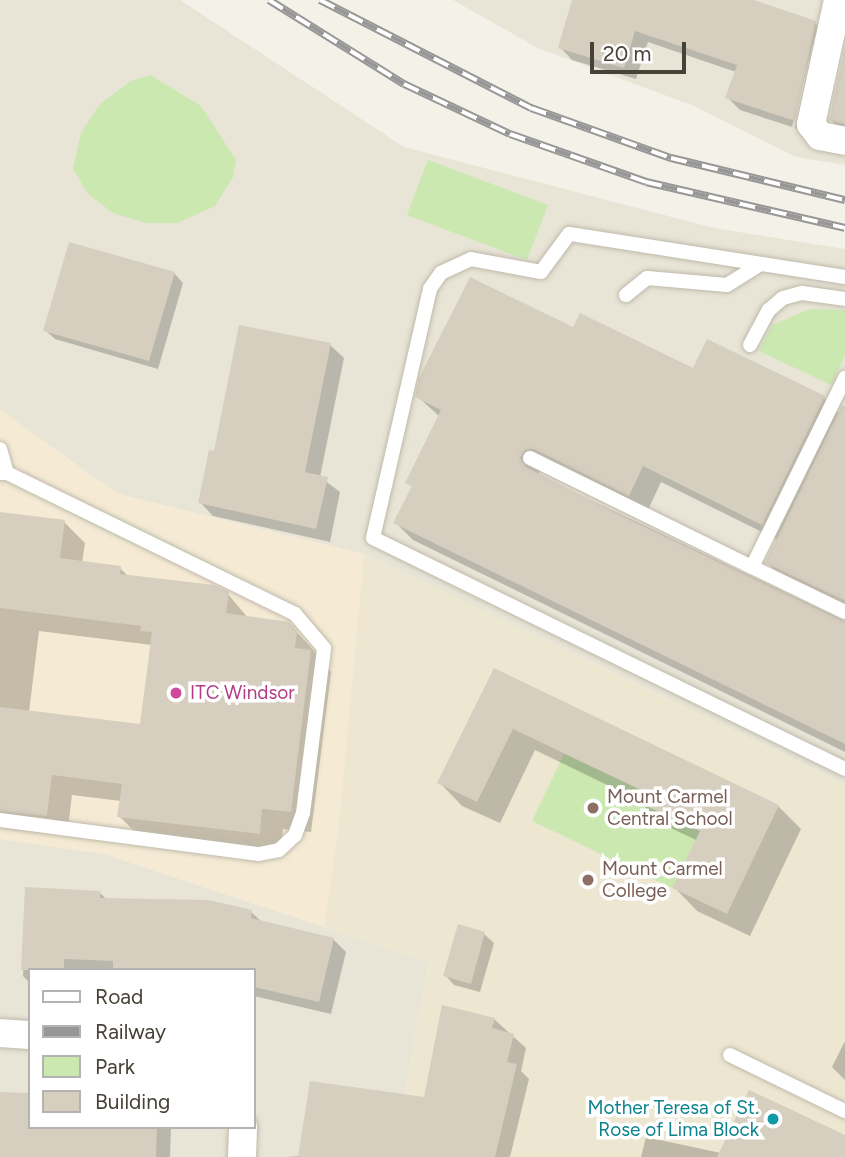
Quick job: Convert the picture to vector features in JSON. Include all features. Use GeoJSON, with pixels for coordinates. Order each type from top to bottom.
{"type":"FeatureCollection","features":[{"type":"Feature","properties":{"kind":"street"},"geometry":{"type":"LineString","coordinates":[[838,0],[811,124],[820,136],[845,141]]}},
{"type":"Feature","properties":{"kind":"street"},"geometry":{"type":"LineString","coordinates":[[0,1033],[28,1035]]}},
{"type":"Feature","properties":{"kind":"street"},"geometry":{"type":"LineString","coordinates":[[242,1157],[243,1129]]}},
{"type":"Feature","properties":{"kind":"lane"},"geometry":{"type":"LineString","coordinates":[[845,277],[569,234],[541,272],[471,259],[441,273],[430,289],[373,538],[845,769]]}},
{"type":"Feature","properties":{"kind":"lane"},"geometry":{"type":"LineString","coordinates":[[626,295],[647,278],[727,285],[759,265]]}},
{"type":"Feature","properties":{"kind":"lane"},"geometry":{"type":"LineString","coordinates":[[750,345],[769,310],[783,298],[802,293],[845,299]]}},
{"type":"Feature","properties":{"kind":"lane"},"geometry":{"type":"LineString","coordinates":[[752,567],[845,378]]}},
{"type":"Feature","properties":{"kind":"lane"},"geometry":{"type":"LineString","coordinates":[[0,449],[4,473],[295,614],[324,648],[303,813],[295,835],[279,850],[259,854],[0,820]]}},
{"type":"Feature","properties":{"kind":"lane"},"geometry":{"type":"LineString","coordinates":[[530,458],[845,612]]}},
{"type":"Feature","properties":{"kind":"lane"},"geometry":{"type":"LineString","coordinates":[[730,1055],[845,1111]]}},
{"type":"Feature","properties":{"kind":"shaded area"},"geometry":{"type":"Polygon","coordinates":[[[0,0],[180,0],[404,147],[714,228],[845,249],[845,784],[364,554],[118,494],[0,410],[0,0]]]}},
{"type":"Feature","properties":{"kind":"shaded area"},"geometry":{"type":"Polygon","coordinates":[[[453,0],[845,0],[845,165],[796,157],[694,106],[538,48],[453,0]]]}},
{"type":"Feature","properties":{"kind":"shaded area","name":"ITC Windsor"},"geometry":{"type":"Polygon","coordinates":[[[0,410],[118,494],[364,554],[338,832],[324,927],[104,854],[0,839],[0,410]]]}},
{"type":"Feature","properties":{"kind":"shaded area","name":"Mount Carmel College"},"geometry":{"type":"Polygon","coordinates":[[[364,554],[845,784],[845,1157],[393,1157],[429,962],[324,927],[338,832],[364,554]]]}},
{"type":"Feature","properties":{"kind":"shaded area"},"geometry":{"type":"Polygon","coordinates":[[[0,839],[104,854],[429,962],[393,1157],[0,1157],[0,839]]]}},
{"type":"Feature","properties":{"kind":"green space"},"geometry":{"type":"Polygon","coordinates":[[[150,75],[201,106],[236,160],[233,177],[215,206],[177,223],[146,223],[113,213],[88,194],[73,169],[81,133],[100,104],[131,81],[150,75]]]}},
{"type":"Feature","properties":{"kind":"green space"},"geometry":{"type":"Polygon","coordinates":[[[428,160],[548,205],[527,260],[407,215],[428,160]]]}},
{"type":"Feature","properties":{"kind":"green space"},"geometry":{"type":"Polygon","coordinates":[[[810,309],[845,310],[845,355],[831,385],[759,351],[772,325],[810,309]]]}},
{"type":"Feature","properties":{"kind":"green space"},"geometry":{"type":"Polygon","coordinates":[[[564,754],[641,790],[636,801],[700,831],[672,888],[532,821],[564,754]]]}},
{"type":"Feature","properties":{"kind":"building"},"geometry":{"type":"Polygon","coordinates":[[[572,0],[754,0],[816,21],[795,121],[725,98],[737,65],[635,31],[624,68],[558,48],[572,0]]]}},
{"type":"Feature","properties":{"kind":"building"},"geometry":{"type":"Polygon","coordinates":[[[845,46],[845,124],[829,120],[845,46]]]}},
{"type":"Feature","properties":{"kind":"building"},"geometry":{"type":"Polygon","coordinates":[[[69,242],[175,272],[149,361],[43,331],[69,242]]]}},
{"type":"Feature","properties":{"kind":"building"},"geometry":{"type":"Polygon","coordinates":[[[470,277],[573,327],[580,313],[693,368],[707,339],[825,396],[762,525],[643,466],[629,496],[534,449],[525,450],[520,458],[526,467],[620,515],[845,622],[845,744],[393,523],[412,486],[405,483],[441,410],[415,397],[419,378],[470,277]]]}},
{"type":"Feature","properties":{"kind":"building"},"geometry":{"type":"Polygon","coordinates":[[[239,325],[331,343],[305,472],[328,477],[316,529],[198,503],[209,450],[214,451],[239,325]]]}},
{"type":"Feature","properties":{"kind":"building"},"geometry":{"type":"Polygon","coordinates":[[[842,405],[845,406],[845,601],[765,563],[842,405]]]}},
{"type":"Feature","properties":{"kind":"building"},"geometry":{"type":"Polygon","coordinates":[[[0,512],[65,520],[60,558],[121,566],[120,574],[214,585],[229,592],[226,613],[289,622],[297,631],[295,648],[311,650],[291,812],[262,809],[260,834],[117,817],[122,784],[52,775],[47,816],[0,811],[0,707],[140,724],[152,632],[140,631],[141,626],[0,608],[0,512]]]}},
{"type":"Feature","properties":{"kind":"building"},"geometry":{"type":"Polygon","coordinates":[[[494,668],[779,805],[727,914],[672,888],[700,831],[636,801],[641,790],[513,729],[477,802],[437,783],[494,668]]]}},
{"type":"Feature","properties":{"kind":"building"},"geometry":{"type":"Polygon","coordinates":[[[25,887],[100,891],[100,898],[209,900],[252,910],[251,918],[334,938],[319,1002],[256,987],[256,968],[113,968],[113,961],[64,959],[64,968],[21,970],[25,887]]]}},
{"type":"Feature","properties":{"kind":"building"},"geometry":{"type":"Polygon","coordinates":[[[458,924],[485,932],[471,984],[443,976],[458,924]]]}},
{"type":"Feature","properties":{"kind":"building"},"geometry":{"type":"Polygon","coordinates":[[[442,1005],[495,1018],[492,1028],[514,1034],[507,1062],[517,1064],[495,1157],[298,1157],[310,1081],[424,1097],[442,1005]]]}},
{"type":"Feature","properties":{"kind":"building","name":"Mother Teresa of St. Rose of Lima Block"},"geometry":{"type":"Polygon","coordinates":[[[749,1090],[845,1135],[845,1157],[717,1157],[749,1090]]]}},
{"type":"Feature","properties":{"kind":"building"},"geometry":{"type":"Polygon","coordinates":[[[0,1092],[28,1093],[28,1129],[157,1129],[156,1157],[0,1157],[0,1092]]]}},
{"type":"Feature","properties":{"kind":"railway"},"geometry":{"type":"LineString","coordinates":[[269,0],[404,84],[510,134],[646,182],[845,228]]}},
{"type":"Feature","properties":{"kind":"railway"},"geometry":{"type":"LineString","coordinates":[[320,0],[531,108],[671,158],[845,200]]}},
{"type":"Feature","properties":{"kind":"place","name":"ITC Windsor"},"geometry":{"type":"Point","coordinates":[176,693]}},
{"type":"Feature","properties":{"kind":"place","name":"Mount Carmel Central School"},"geometry":{"type":"Point","coordinates":[593,808]}},
{"type":"Feature","properties":{"kind":"place","name":"Mount Carmel College"},"geometry":{"type":"Point","coordinates":[588,880]}},
{"type":"Feature","properties":{"kind":"place","name":"Mother Teresa of St. Rose of Lima Block"},"geometry":{"type":"Point","coordinates":[773,1119]}}]}
